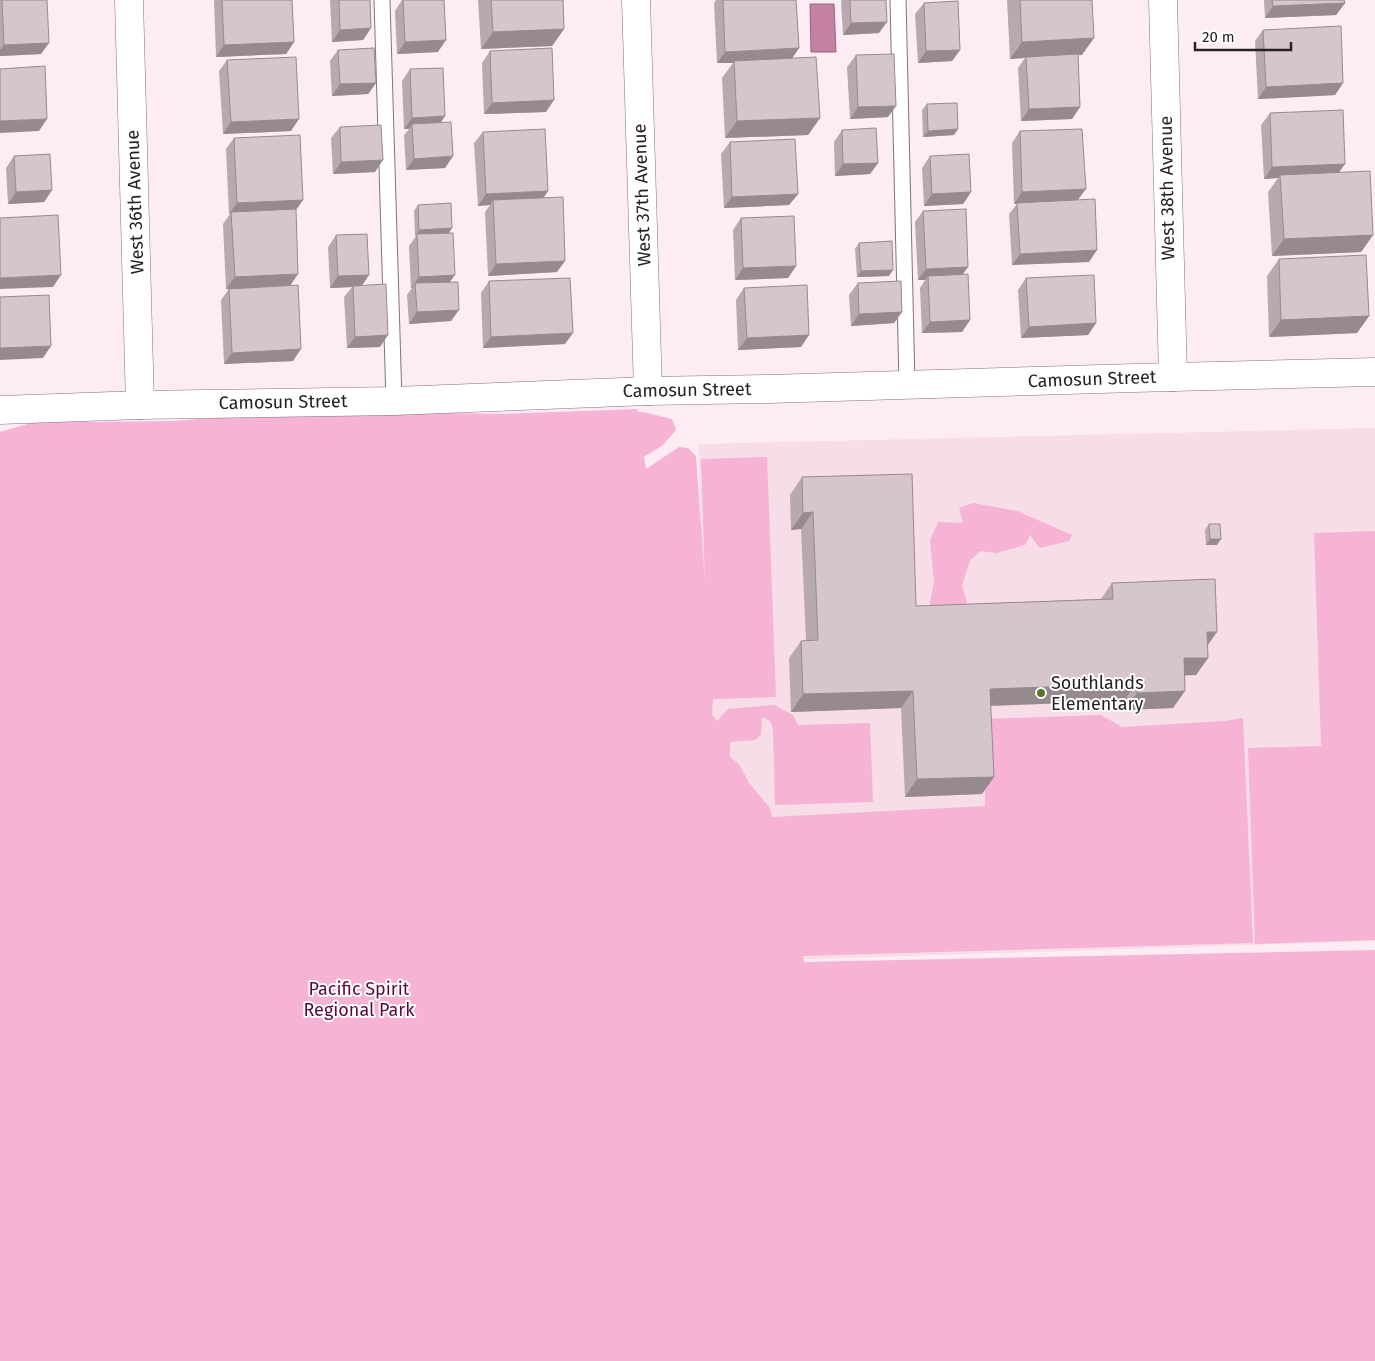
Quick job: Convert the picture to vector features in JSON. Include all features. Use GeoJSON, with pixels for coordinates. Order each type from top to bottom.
{"type":"FeatureCollection","features":[{"type":"Feature","properties":{"kind":"street","name":"West 36th Avenue"},"geometry":{"type":"LineString","coordinates":[[129,0],[140,404]]}},
{"type":"Feature","properties":{"kind":"street","name":"West 37th Avenue"},"geometry":{"type":"LineString","coordinates":[[636,0],[648,391]]}},
{"type":"Feature","properties":{"kind":"street","name":"West 38th Avenue"},"geometry":{"type":"LineString","coordinates":[[1163,0],[1173,376]]}},
{"type":"Feature","properties":{"kind":"street","name":"Camosun Street"},"geometry":{"type":"LineString","coordinates":[[0,410],[140,404],[394,401],[648,391],[1375,372]]}},
{"type":"Feature","properties":{"kind":"lane"},"geometry":{"type":"LineString","coordinates":[[382,0],[394,401]]}},
{"type":"Feature","properties":{"kind":"lane"},"geometry":{"type":"LineString","coordinates":[[898,0],[908,384]]}},
{"type":"Feature","properties":{"kind":"shaded area"},"geometry":{"type":"Polygon","coordinates":[[[810,4],[834,4],[836,52],[811,52],[810,4]]]}},
{"type":"Feature","properties":{"kind":"shaded area","name":"Southlands Elementary"},"geometry":{"type":"Polygon","coordinates":[[[1375,428],[1375,941],[717,962],[698,444],[1375,428]]]}},
{"type":"Feature","properties":{"kind":"green space","name":"Pacific Spirit Regional Park"},"geometry":{"type":"Polygon","coordinates":[[[637,409],[638,412],[672,419],[676,430],[663,445],[644,457],[646,469],[679,447],[688,448],[696,456],[705,582],[701,459],[767,457],[776,697],[713,699],[712,715],[717,721],[728,709],[774,705],[793,715],[798,725],[870,723],[873,802],[775,805],[773,728],[770,721],[762,717],[761,735],[755,740],[730,742],[730,757],[739,764],[749,783],[770,808],[772,817],[985,806],[985,719],[1101,715],[1122,727],[1225,721],[1243,718],[1253,943],[803,956],[804,962],[1375,950],[1375,1361],[0,1361],[0,432],[55,416],[91,422],[173,421],[306,411],[502,414],[637,409]]]}},
{"type":"Feature","properties":{"kind":"green space"},"geometry":{"type":"Polygon","coordinates":[[[973,503],[1017,511],[1072,535],[1069,541],[1040,548],[1030,535],[1025,545],[996,553],[980,551],[970,561],[962,585],[967,602],[965,615],[931,615],[930,603],[934,582],[930,540],[938,522],[963,523],[959,508],[973,503]]]}},
{"type":"Feature","properties":{"kind":"green space"},"geometry":{"type":"Polygon","coordinates":[[[1375,531],[1375,940],[1255,944],[1248,748],[1321,746],[1314,533],[1375,531]]]}},
{"type":"Feature","properties":{"kind":"building"},"geometry":{"type":"Polygon","coordinates":[[[2,0],[47,0],[49,43],[4,45],[2,0]]]}},
{"type":"Feature","properties":{"kind":"building"},"geometry":{"type":"Polygon","coordinates":[[[222,0],[292,0],[294,42],[224,45],[222,0]]]}},
{"type":"Feature","properties":{"kind":"building"},"geometry":{"type":"Polygon","coordinates":[[[339,0],[370,0],[371,28],[340,30],[339,0]]]}},
{"type":"Feature","properties":{"kind":"building"},"geometry":{"type":"Polygon","coordinates":[[[403,0],[444,0],[446,40],[405,42],[403,0]]]}},
{"type":"Feature","properties":{"kind":"building"},"geometry":{"type":"Polygon","coordinates":[[[491,0],[563,0],[564,29],[493,32],[491,0]]]}},
{"type":"Feature","properties":{"kind":"building"},"geometry":{"type":"Polygon","coordinates":[[[723,0],[796,0],[799,48],[725,52],[723,0]]]}},
{"type":"Feature","properties":{"kind":"building"},"geometry":{"type":"Polygon","coordinates":[[[850,0],[886,0],[887,22],[851,23],[850,0]]]}},
{"type":"Feature","properties":{"kind":"building"},"geometry":{"type":"Polygon","coordinates":[[[1020,0],[1092,0],[1094,38],[1022,42],[1020,0]]]}},
{"type":"Feature","properties":{"kind":"building"},"geometry":{"type":"Polygon","coordinates":[[[1272,0],[1344,0],[1345,3],[1273,6],[1272,0]]]}},
{"type":"Feature","properties":{"kind":"building"},"geometry":{"type":"Polygon","coordinates":[[[958,1],[960,50],[926,51],[924,3],[958,1]]]}},
{"type":"Feature","properties":{"kind":"building"},"geometry":{"type":"Polygon","coordinates":[[[1341,26],[1343,83],[1266,87],[1263,30],[1341,26]]]}},
{"type":"Feature","properties":{"kind":"building"},"geometry":{"type":"Polygon","coordinates":[[[374,48],[376,83],[340,84],[338,50],[374,48]]]}},
{"type":"Feature","properties":{"kind":"building"},"geometry":{"type":"Polygon","coordinates":[[[552,48],[554,100],[492,103],[490,51],[552,48]]]}},
{"type":"Feature","properties":{"kind":"building"},"geometry":{"type":"Polygon","coordinates":[[[894,54],[896,106],[858,107],[856,55],[894,54]]]}},
{"type":"Feature","properties":{"kind":"building"},"geometry":{"type":"Polygon","coordinates":[[[1078,54],[1080,107],[1029,109],[1026,57],[1078,54]]]}},
{"type":"Feature","properties":{"kind":"building"},"geometry":{"type":"Polygon","coordinates":[[[296,57],[299,119],[231,122],[227,60],[296,57]]]}},
{"type":"Feature","properties":{"kind":"building"},"geometry":{"type":"Polygon","coordinates":[[[816,57],[820,118],[737,121],[734,61],[816,57]]]}},
{"type":"Feature","properties":{"kind":"building"},"geometry":{"type":"Polygon","coordinates":[[[45,66],[47,119],[0,121],[0,69],[45,66]]]}},
{"type":"Feature","properties":{"kind":"building"},"geometry":{"type":"Polygon","coordinates":[[[443,68],[445,116],[412,118],[410,69],[443,68]]]}},
{"type":"Feature","properties":{"kind":"building"},"geometry":{"type":"Polygon","coordinates":[[[957,103],[958,129],[928,131],[927,104],[957,103]]]}},
{"type":"Feature","properties":{"kind":"building"},"geometry":{"type":"Polygon","coordinates":[[[1343,110],[1345,164],[1272,167],[1270,113],[1343,110]]]}},
{"type":"Feature","properties":{"kind":"building"},"geometry":{"type":"Polygon","coordinates":[[[451,122],[453,156],[414,159],[412,124],[451,122]]]}},
{"type":"Feature","properties":{"kind":"building"},"geometry":{"type":"Polygon","coordinates":[[[381,125],[383,160],[341,162],[340,127],[381,125]]]}},
{"type":"Feature","properties":{"kind":"building"},"geometry":{"type":"Polygon","coordinates":[[[876,128],[878,163],[843,164],[842,130],[876,128]]]}},
{"type":"Feature","properties":{"kind":"building"},"geometry":{"type":"Polygon","coordinates":[[[545,129],[548,191],[486,194],[483,132],[545,129]]]}},
{"type":"Feature","properties":{"kind":"building"},"geometry":{"type":"Polygon","coordinates":[[[1082,129],[1086,189],[1022,192],[1020,131],[1082,129]]]}},
{"type":"Feature","properties":{"kind":"building"},"geometry":{"type":"Polygon","coordinates":[[[300,135],[303,200],[237,203],[234,138],[300,135]]]}},
{"type":"Feature","properties":{"kind":"building"},"geometry":{"type":"Polygon","coordinates":[[[795,139],[798,194],[732,197],[730,142],[795,139]]]}},
{"type":"Feature","properties":{"kind":"building"},"geometry":{"type":"Polygon","coordinates":[[[50,154],[52,190],[16,192],[14,156],[50,154]]]}},
{"type":"Feature","properties":{"kind":"building"},"geometry":{"type":"Polygon","coordinates":[[[969,154],[971,192],[932,194],[930,156],[969,154]]]}},
{"type":"Feature","properties":{"kind":"building"},"geometry":{"type":"Polygon","coordinates":[[[1370,171],[1373,235],[1284,239],[1280,175],[1370,171]]]}},
{"type":"Feature","properties":{"kind":"building"},"geometry":{"type":"Polygon","coordinates":[[[563,197],[565,261],[496,264],[493,200],[563,197]]]}},
{"type":"Feature","properties":{"kind":"building"},"geometry":{"type":"Polygon","coordinates":[[[1095,199],[1097,250],[1020,254],[1017,203],[1095,199]]]}},
{"type":"Feature","properties":{"kind":"building"},"geometry":{"type":"Polygon","coordinates":[[[451,203],[452,228],[419,230],[418,205],[451,203]]]}},
{"type":"Feature","properties":{"kind":"building"},"geometry":{"type":"Polygon","coordinates":[[[296,209],[298,274],[235,277],[231,212],[296,209]]]}},
{"type":"Feature","properties":{"kind":"building"},"geometry":{"type":"Polygon","coordinates":[[[966,209],[968,267],[926,269],[923,211],[966,209]]]}},
{"type":"Feature","properties":{"kind":"building"},"geometry":{"type":"Polygon","coordinates":[[[58,215],[61,275],[0,278],[0,218],[58,215]]]}},
{"type":"Feature","properties":{"kind":"building"},"geometry":{"type":"Polygon","coordinates":[[[794,216],[796,266],[743,268],[741,218],[794,216]]]}},
{"type":"Feature","properties":{"kind":"building"},"geometry":{"type":"Polygon","coordinates":[[[453,233],[455,275],[419,277],[417,234],[453,233]]]}},
{"type":"Feature","properties":{"kind":"building"},"geometry":{"type":"Polygon","coordinates":[[[367,234],[369,275],[338,276],[336,235],[367,234]]]}},
{"type":"Feature","properties":{"kind":"building"},"geometry":{"type":"Polygon","coordinates":[[[892,241],[893,270],[861,271],[859,243],[892,241]]]}},
{"type":"Feature","properties":{"kind":"building"},"geometry":{"type":"Polygon","coordinates":[[[1366,255],[1369,316],[1281,320],[1279,259],[1366,255]]]}},
{"type":"Feature","properties":{"kind":"building"},"geometry":{"type":"Polygon","coordinates":[[[968,274],[970,320],[930,322],[928,276],[968,274]]]}},
{"type":"Feature","properties":{"kind":"building"},"geometry":{"type":"Polygon","coordinates":[[[1094,275],[1096,323],[1029,327],[1026,278],[1094,275]]]}},
{"type":"Feature","properties":{"kind":"building"},"geometry":{"type":"Polygon","coordinates":[[[570,278],[573,333],[491,337],[489,281],[570,278]]]}},
{"type":"Feature","properties":{"kind":"building"},"geometry":{"type":"Polygon","coordinates":[[[901,281],[902,312],[859,314],[858,283],[901,281]]]}},
{"type":"Feature","properties":{"kind":"building"},"geometry":{"type":"Polygon","coordinates":[[[458,282],[459,310],[417,312],[415,283],[458,282]]]}},
{"type":"Feature","properties":{"kind":"building"},"geometry":{"type":"Polygon","coordinates":[[[386,284],[388,335],[355,337],[353,286],[386,284]]]}},
{"type":"Feature","properties":{"kind":"building"},"geometry":{"type":"Polygon","coordinates":[[[298,285],[301,349],[232,353],[229,289],[298,285]]]}},
{"type":"Feature","properties":{"kind":"building"},"geometry":{"type":"Polygon","coordinates":[[[807,285],[809,335],[747,338],[744,288],[807,285]]]}},
{"type":"Feature","properties":{"kind":"building"},"geometry":{"type":"Polygon","coordinates":[[[49,295],[51,346],[0,348],[0,297],[49,295]]]}},
{"type":"Feature","properties":{"kind":"building"},"geometry":{"type":"Polygon","coordinates":[[[912,474],[916,606],[1113,599],[1112,583],[1215,579],[1217,632],[1207,632],[1208,658],[1184,658],[1185,691],[1137,693],[1136,684],[990,689],[994,777],[917,779],[913,691],[803,694],[801,641],[818,640],[813,512],[803,513],[802,477],[912,474]]]}},
{"type":"Feature","properties":{"kind":"building"},"geometry":{"type":"Polygon","coordinates":[[[1209,524],[1220,524],[1221,539],[1210,539],[1209,524]]]}},
{"type":"Feature","properties":{"kind":"place","name":"Southlands Elementary"},"geometry":{"type":"Point","coordinates":[1041,693]}}]}
